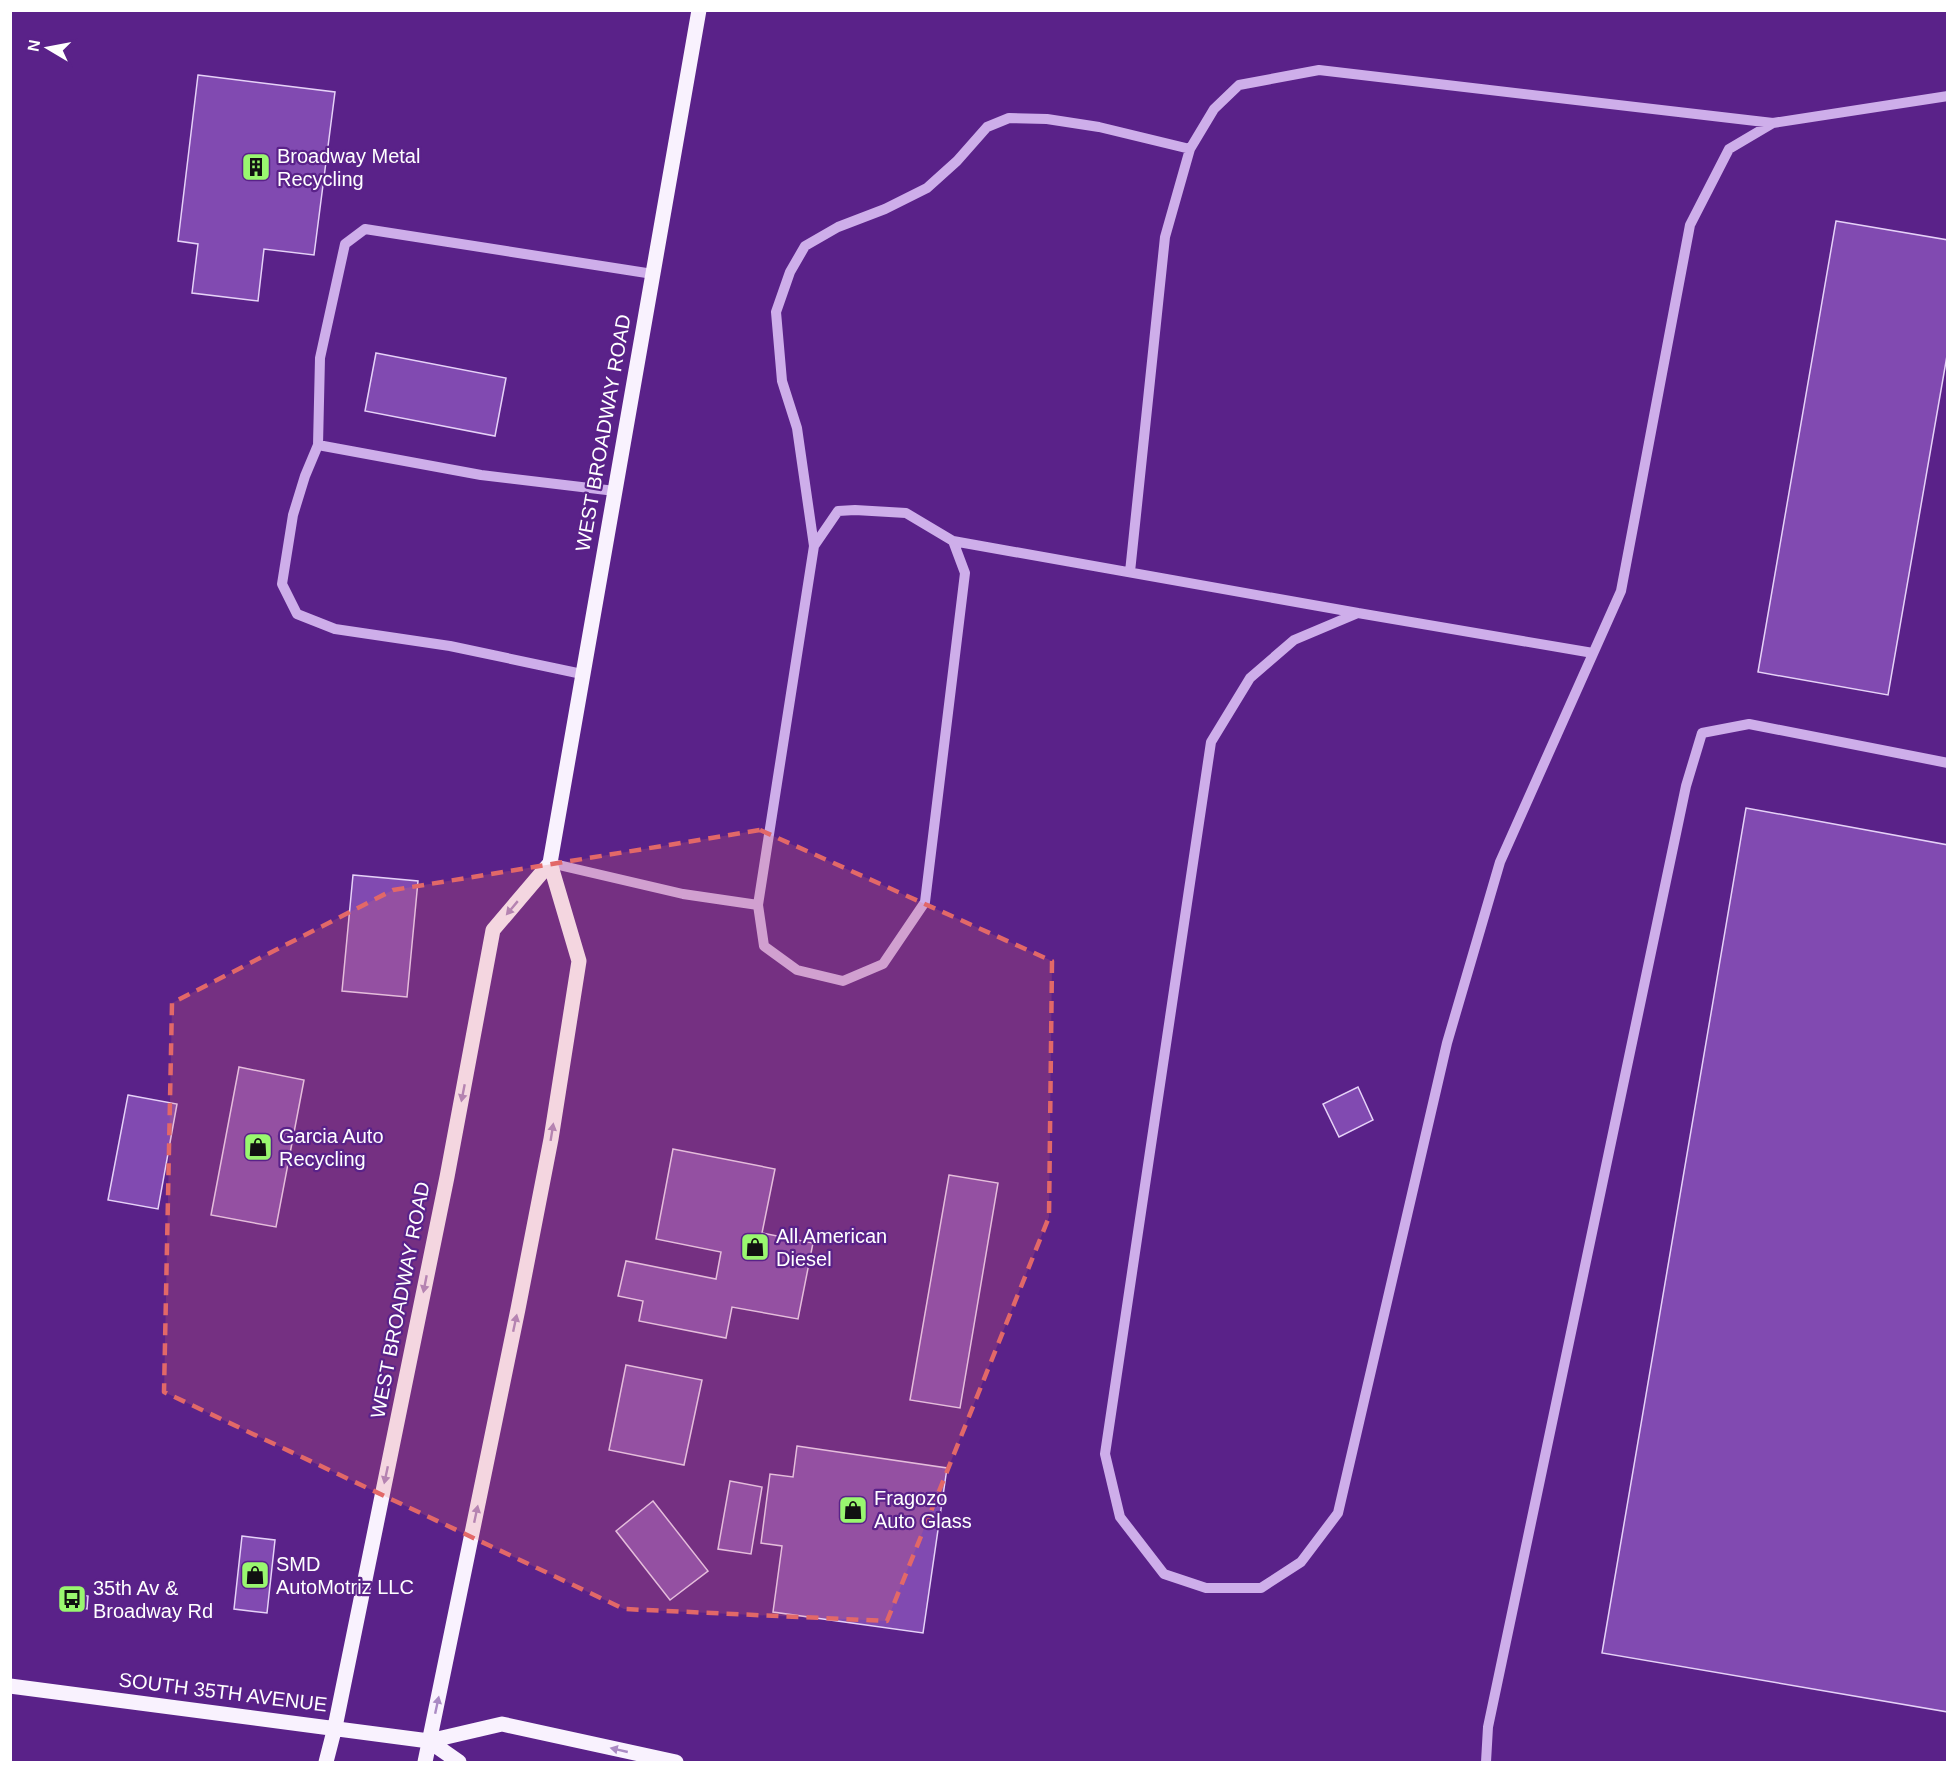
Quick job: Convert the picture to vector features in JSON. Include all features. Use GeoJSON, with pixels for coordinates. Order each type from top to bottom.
{"type":"FeatureCollection","features":[{"type":"Feature","properties":{"kind":"main road","name":"WEST BROADWAY ROAD"},"geometry":{"type":"LineString","coordinates":[[425,1762],[551,1139],[579,961],[550,863],[699,10]]}},
{"type":"Feature","properties":{"kind":"main road","name":"WEST BROADWAY ROAD"},"geometry":{"type":"LineString","coordinates":[[326,1762],[335,1728],[447,1177],[493,930],[550,863]]}},
{"type":"Feature","properties":{"kind":"main road","name":"SOUTH 35TH AVENUE"},"geometry":{"type":"LineString","coordinates":[[10,1686],[429,1741],[502,1724],[676,1762]]}},
{"type":"Feature","properties":{"kind":"main road","name":"SOUTH 35TH AVENUE"},"geometry":{"type":"LineString","coordinates":[[429,1741],[459,1762]]}},
{"type":"Feature","properties":{"kind":"lane"},"geometry":{"type":"LineString","coordinates":[[1130,572],[1164,237],[1190,149],[1214,109],[1239,85],[1319,70],[1773,123],[1947,96]]}},
{"type":"Feature","properties":{"kind":"lane"},"geometry":{"type":"LineString","coordinates":[[953,541],[965,573],[925,902],[883,964],[843,981],[797,970],[764,946],[758,905],[814,546],[797,428],[782,381],[776,312],[790,272],[805,246],[838,227],[885,209],[927,188],[957,161],[987,127],[1009,118],[1047,119],[1100,127],[1190,149]]}},
{"type":"Feature","properties":{"kind":"lane"},"geometry":{"type":"LineString","coordinates":[[1358,614],[1294,640],[1250,678],[1211,742],[1105,1454],[1120,1517],[1164,1574],[1206,1588],[1261,1588],[1300,1562],[1338,1513],[1447,1043],[1497,873],[1621,591],[1690,225],[1729,149],[1773,123]]}},
{"type":"Feature","properties":{"kind":"lane"},"geometry":{"type":"LineString","coordinates":[[582,674],[450,646],[335,629],[297,614],[282,584],[293,515],[305,476],[318,445],[320,358],[345,244],[365,229],[653,274]]}},
{"type":"Feature","properties":{"kind":"lane"},"geometry":{"type":"LineString","coordinates":[[318,445],[481,475],[615,491]]}},
{"type":"Feature","properties":{"kind":"lane"},"geometry":{"type":"LineString","coordinates":[[814,546],[838,511],[906,513],[953,541],[1358,614],[1593,653]]}},
{"type":"Feature","properties":{"kind":"lane"},"geometry":{"type":"LineString","coordinates":[[1486,1762],[1491,1716],[1686,786],[1702,733],[1749,724],[1947,763]]}},
{"type":"Feature","properties":{"kind":"lane"},"geometry":{"type":"LineString","coordinates":[[550,863],[683,894],[758,905]]}},
{"type":"Feature","properties":{"kind":"highlighted area"},"geometry":{"type":"Polygon","coordinates":[[[760,830],[1052,961],[1049,1217],[887,1621],[624,1609],[164,1392],[172,1003],[393,890],[760,830]]]}},
{"type":"Feature","properties":{"kind":"building","name":"Broadway Metal Recycling"},"geometry":{"type":"Polygon","coordinates":[[[198,75],[335,92],[314,255],[264,249],[258,301],[192,293],[198,244],[178,241],[198,75]]]}},
{"type":"Feature","properties":{"kind":"building"},"geometry":{"type":"Polygon","coordinates":[[[1836,221],[1948,240],[1948,350],[1888,695],[1758,672],[1836,221]]]}},
{"type":"Feature","properties":{"kind":"building"},"geometry":{"type":"Polygon","coordinates":[[[376,353],[506,378],[495,436],[365,411],[376,353]]]}},
{"type":"Feature","properties":{"kind":"building"},"geometry":{"type":"Polygon","coordinates":[[[1746,808],[1948,845],[1948,1712],[1602,1653],[1746,808]]]}},
{"type":"Feature","properties":{"kind":"building"},"geometry":{"type":"Polygon","coordinates":[[[353,875],[418,881],[407,997],[342,991],[353,875]]]}},
{"type":"Feature","properties":{"kind":"building","name":"Garcia Auto Recycling"},"geometry":{"type":"Polygon","coordinates":[[[239,1067],[304,1080],[276,1227],[211,1215],[239,1067]]]}},
{"type":"Feature","properties":{"kind":"building"},"geometry":{"type":"Polygon","coordinates":[[[1358,1087],[1373,1120],[1339,1137],[1323,1104],[1358,1087]]]}},
{"type":"Feature","properties":{"kind":"building"},"geometry":{"type":"Polygon","coordinates":[[[128,1095],[177,1104],[158,1209],[108,1200],[128,1095]]]}},
{"type":"Feature","properties":{"kind":"building","name":"All American Diesel"},"geometry":{"type":"Polygon","coordinates":[[[673,1149],[775,1169],[762,1233],[813,1243],[798,1319],[732,1307],[726,1338],[639,1321],[643,1301],[618,1296],[626,1261],[716,1279],[721,1252],[656,1239],[673,1149]]]}},
{"type":"Feature","properties":{"kind":"building"},"geometry":{"type":"Polygon","coordinates":[[[949,1175],[998,1183],[960,1408],[910,1400],[949,1175]]]}},
{"type":"Feature","properties":{"kind":"building"},"geometry":{"type":"Polygon","coordinates":[[[626,1365],[702,1380],[684,1465],[609,1450],[626,1365]]]}},
{"type":"Feature","properties":{"kind":"building","name":"Fragozo Auto Glass"},"geometry":{"type":"Polygon","coordinates":[[[797,1446],[947,1468],[923,1633],[773,1612],[782,1546],[761,1543],[770,1474],[793,1477],[797,1446]]]}},
{"type":"Feature","properties":{"kind":"building"},"geometry":{"type":"Polygon","coordinates":[[[730,1481],[762,1487],[751,1554],[718,1549],[730,1481]]]}},
{"type":"Feature","properties":{"kind":"building"},"geometry":{"type":"Polygon","coordinates":[[[653,1501],[708,1571],[670,1600],[616,1531],[653,1501]]]}},
{"type":"Feature","properties":{"kind":"building","name":"SMD AutoMotriz LLC"},"geometry":{"type":"Polygon","coordinates":[[[242,1536],[275,1540],[267,1613],[234,1609],[242,1536]]]}},
{"type":"Feature","properties":{"kind":"building"},"geometry":{"type":"Polygon","coordinates":[[[65,1592],[88,1596],[87,1609],[62,1605],[65,1592]]]}},
{"type":"Feature","properties":{"kind":"place","name":"Broadway Metal Recycling"},"geometry":{"type":"Point","coordinates":[256,167]}},
{"type":"Feature","properties":{"kind":"place","name":"Garcia Auto Recycling"},"geometry":{"type":"Point","coordinates":[258,1147]}},
{"type":"Feature","properties":{"kind":"place","name":"All American Diesel"},"geometry":{"type":"Point","coordinates":[755,1247]}},
{"type":"Feature","properties":{"kind":"place","name":"Fragozo Auto Glass"},"geometry":{"type":"Point","coordinates":[853,1510]}},
{"type":"Feature","properties":{"kind":"place","name":"SMD AutoMotriz LLC"},"geometry":{"type":"Point","coordinates":[255,1575]}},
{"type":"Feature","properties":{"kind":"place","name":"35th Av & Broadway Rd"},"geometry":{"type":"Point","coordinates":[72,1599]}}]}
